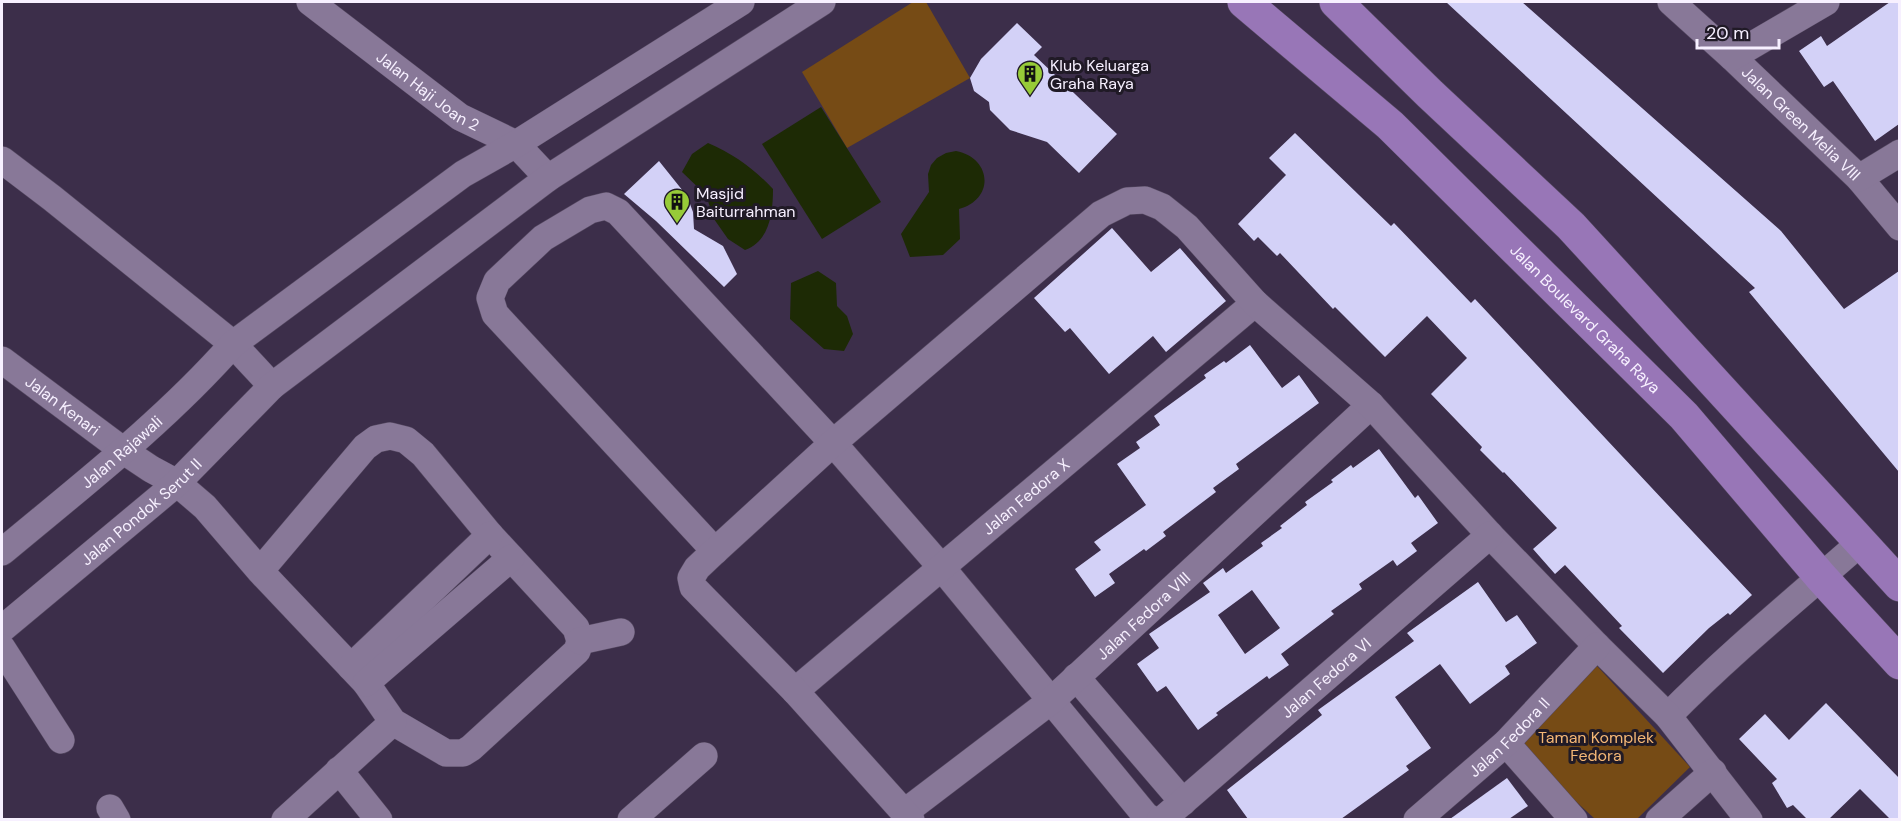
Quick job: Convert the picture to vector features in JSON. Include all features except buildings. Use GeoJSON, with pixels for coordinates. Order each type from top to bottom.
{"type":"FeatureCollection","features":[{"type":"Feature","properties":{"kind":"main road","name":"Jalan Boulevard Graha Raya"},"geometry":{"type":"LineString","coordinates":[[1244,2],[1390,125],[1684,416],[1821,577],[1899,663]]}},
{"type":"Feature","properties":{"kind":"main road"},"geometry":{"type":"LineString","coordinates":[[1336,2],[1571,226],[1899,585]]}},
{"type":"Feature","properties":{"kind":"street","name":"Jalan Haji Joan 2"},"geometry":{"type":"LineString","coordinates":[[310,2],[460,117],[516,144],[548,178]]}},
{"type":"Feature","properties":{"kind":"street","name":"Jalan Rajawali"},"geometry":{"type":"LineString","coordinates":[[2,552],[124,451],[201,379],[233,344],[463,174],[516,144],[741,2]]}},
{"type":"Feature","properties":{"kind":"street","name":"Jalan Pondok Serut II"},"geometry":{"type":"LineString","coordinates":[[2,629],[177,483],[272,386],[548,178],[822,2]]}},
{"type":"Feature","properties":{"kind":"street","name":"Jalan Green Melia VIII"},"geometry":{"type":"LineString","coordinates":[[1671,2],[1859,178],[1899,227]]}},
{"type":"Feature","properties":{"kind":"street"},"geometry":{"type":"LineString","coordinates":[[1732,57],[1826,2]]}},
{"type":"Feature","properties":{"kind":"street"},"geometry":{"type":"LineString","coordinates":[[1859,178],[1899,153]]}},
{"type":"Feature","properties":{"kind":"street"},"geometry":{"type":"LineString","coordinates":[[2,160],[233,344],[272,386]]}},
{"type":"Feature","properties":{"kind":"street"},"geometry":{"type":"LineString","coordinates":[[908,816],[795,691],[693,587],[691,578],[715,551],[833,443],[1101,214],[1127,201],[1145,200],[1162,207],[1187,227],[1255,303],[1371,405],[1490,535],[1668,716],[1749,819]]}},
{"type":"Feature","properties":{"kind":"street"},"geometry":{"type":"LineString","coordinates":[[715,551],[495,314],[490,298],[497,281],[543,238],[590,210],[606,206],[618,212],[833,443],[942,568],[1146,816],[1153,819]]}},
{"type":"Feature","properties":{"kind":"street","name":"Jalan Fedora X"},"geometry":{"type":"LineString","coordinates":[[795,691],[1255,303]]}},
{"type":"Feature","properties":{"kind":"street","name":"Jalan Kenari"},"geometry":{"type":"LineString","coordinates":[[2,360],[124,451],[177,483],[205,507],[260,571],[358,675],[393,722]]}},
{"type":"Feature","properties":{"kind":"street","name":"Jalan Fedora VIII"},"geometry":{"type":"LineString","coordinates":[[908,816],[1052,700],[1371,405]]}},
{"type":"Feature","properties":{"kind":"street"},"geometry":{"type":"LineString","coordinates":[[260,571],[365,447],[376,439],[390,435],[406,440],[423,454],[510,558],[576,628],[580,641],[577,651],[463,753],[446,753],[393,722],[285,819]]}},
{"type":"Feature","properties":{"kind":"street"},"geometry":{"type":"LineString","coordinates":[[358,675],[490,535]]}},
{"type":"Feature","properties":{"kind":"street","name":"Jalan Fedora VI"},"geometry":{"type":"LineString","coordinates":[[1160,819],[1183,802],[1490,535]]}},
{"type":"Feature","properties":{"kind":"street"},"geometry":{"type":"LineString","coordinates":[[1668,716],[1743,643],[1860,543]]}},
{"type":"Feature","properties":{"kind":"street"},"geometry":{"type":"LineString","coordinates":[[358,675],[510,558]]}},
{"type":"Feature","properties":{"kind":"street"},"geometry":{"type":"LineString","coordinates":[[580,641],[621,632]]}},
{"type":"Feature","properties":{"kind":"street","name":"Jalan Fedora II"},"geometry":{"type":"LineString","coordinates":[[1416,819],[1506,743],[1597,646]]}},
{"type":"Feature","properties":{"kind":"street"},"geometry":{"type":"LineString","coordinates":[[2,648],[61,740]]}},
{"type":"Feature","properties":{"kind":"street"},"geometry":{"type":"LineString","coordinates":[[1076,677],[1183,802]]}},
{"type":"Feature","properties":{"kind":"street"},"geometry":{"type":"LineString","coordinates":[[1506,743],[1574,819]]}},
{"type":"Feature","properties":{"kind":"street"},"geometry":{"type":"LineString","coordinates":[[631,819],[704,756]]}},
{"type":"Feature","properties":{"kind":"street"},"geometry":{"type":"LineString","coordinates":[[339,770],[379,819]]}},
{"type":"Feature","properties":{"kind":"street"},"geometry":{"type":"LineString","coordinates":[[1659,819],[1713,772]]}},
{"type":"Feature","properties":{"kind":"green space"},"geometry":{"type":"Polygon","coordinates":[[[913,2],[926,2],[970,78],[847,148],[802,72],[913,2]]]}},
{"type":"Feature","properties":{"kind":"green space","name":"Taman Komplek Fedora"},"geometry":{"type":"Polygon","coordinates":[[[1597,666],[1690,767],[1637,819],[1595,819],[1518,748],[1597,666]]]}},
{"type":"Feature","properties":{"kind":"shaded area"},"geometry":{"type":"Polygon","coordinates":[[[821,107],[881,202],[822,239],[762,144],[821,107]]]}},
{"type":"Feature","properties":{"kind":"shaded area"},"geometry":{"type":"Polygon","coordinates":[[[708,143],[743,163],[773,189],[771,216],[765,233],[753,246],[745,250],[728,239],[714,219],[706,195],[682,172],[692,154],[708,143]]]}},
{"type":"Feature","properties":{"kind":"shaded area"},"geometry":{"type":"Polygon","coordinates":[[[956,151],[968,155],[977,162],[982,170],[983,188],[979,197],[971,204],[959,209],[960,239],[943,255],[910,257],[901,234],[929,192],[928,174],[931,165],[937,158],[956,151]]]}},
{"type":"Feature","properties":{"kind":"shaded area"},"geometry":{"type":"Polygon","coordinates":[[[818,271],[836,283],[837,306],[847,316],[853,334],[844,351],[824,349],[790,319],[791,283],[818,271]]]}},
{"type":"Feature","properties":{"kind":"place","name":"Klub Keluarga Graha Raya"},"geometry":{"type":"Point","coordinates":[1030,97]}},
{"type":"Feature","properties":{"kind":"place","name":"Masjid Baiturrahman"},"geometry":{"type":"Point","coordinates":[677,225]}}]}
